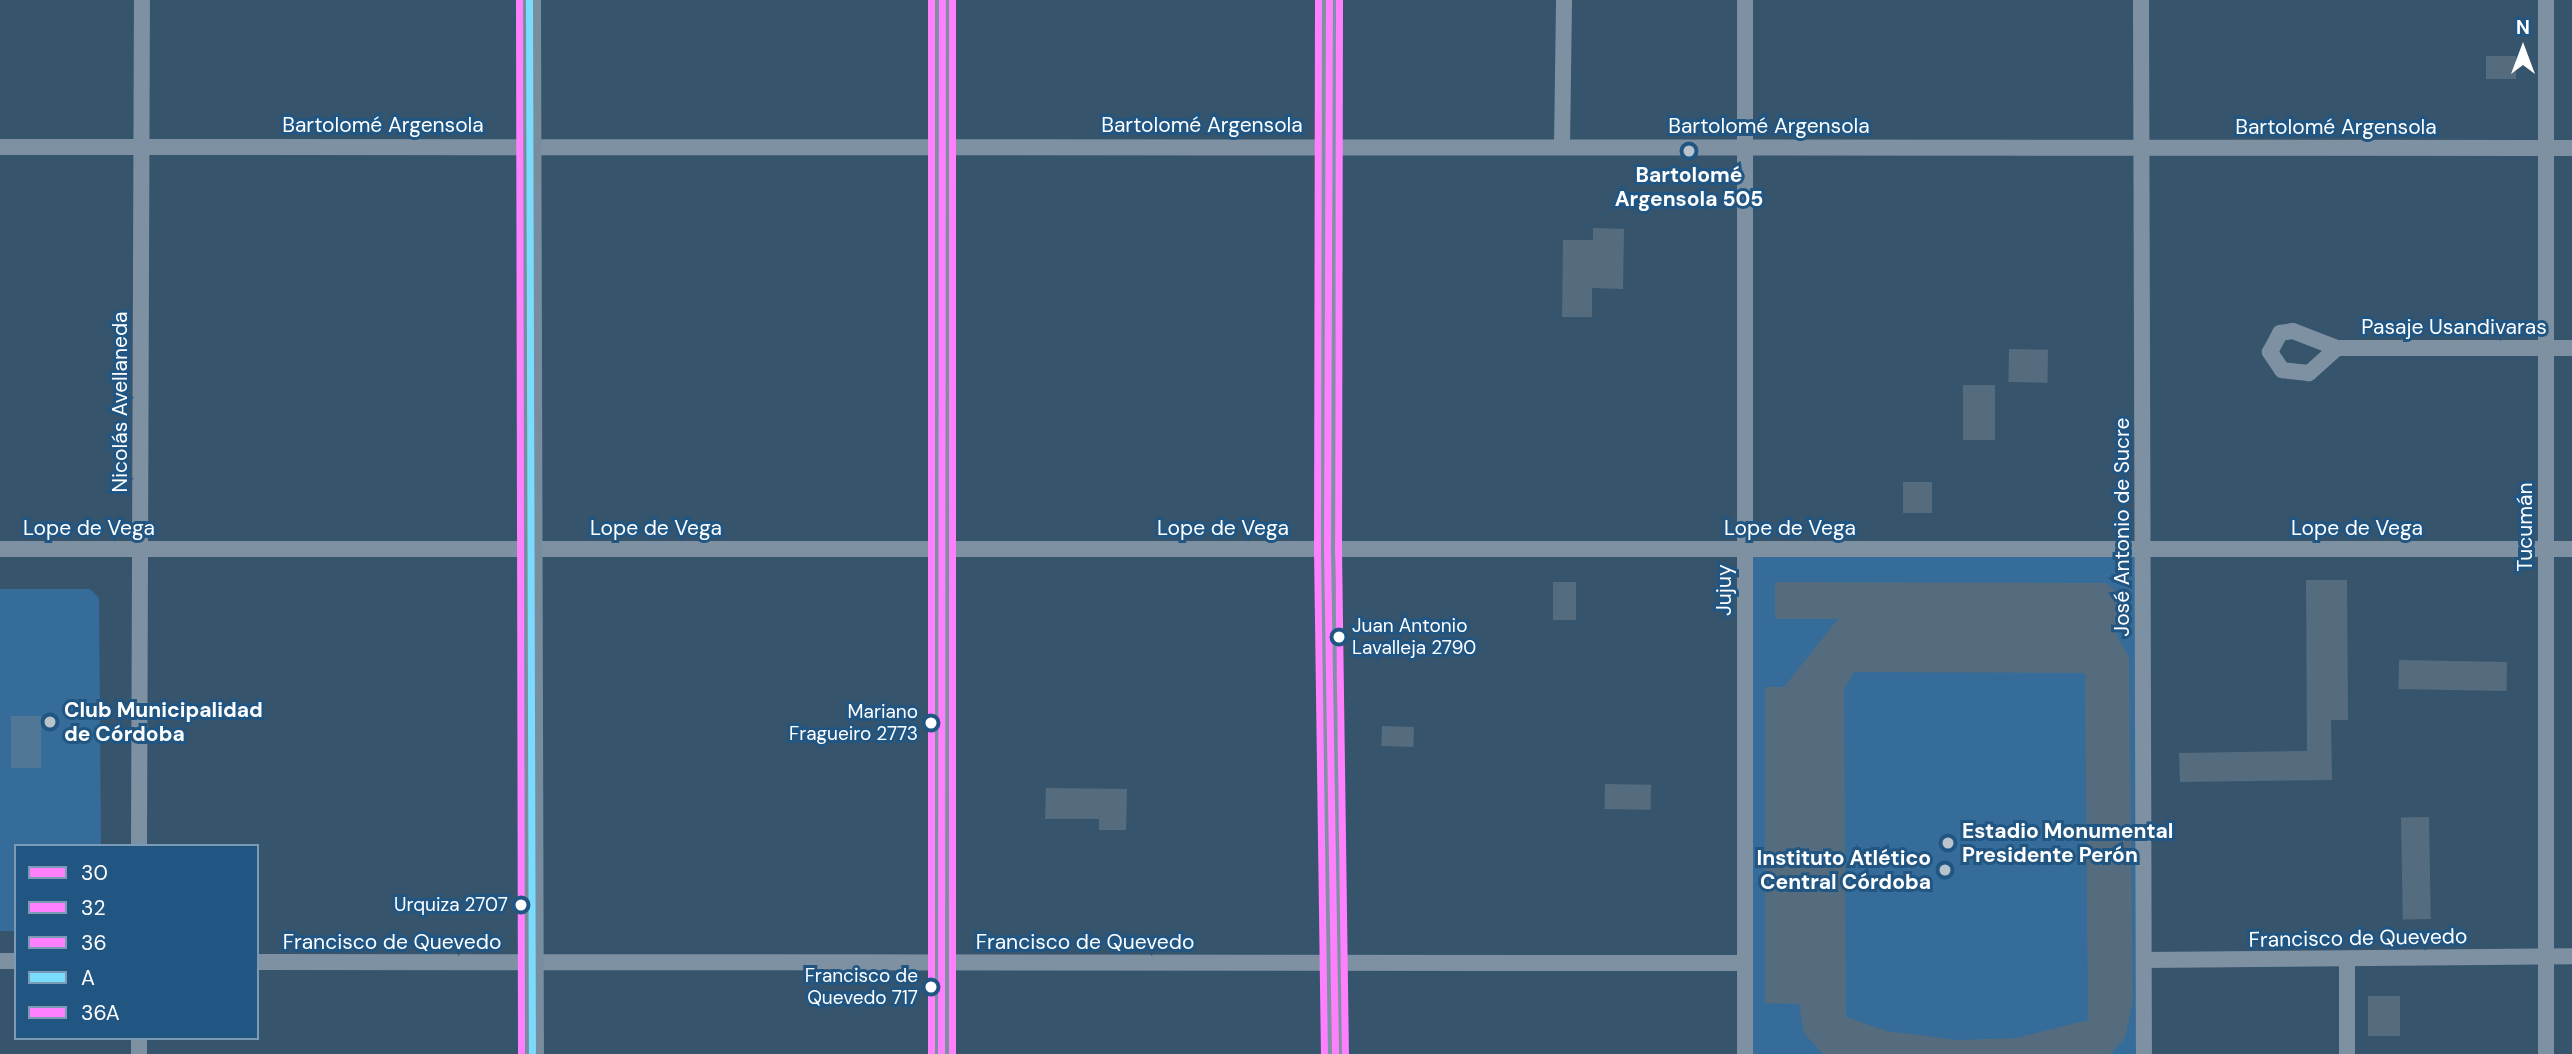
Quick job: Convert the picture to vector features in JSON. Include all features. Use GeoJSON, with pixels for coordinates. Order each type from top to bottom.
{"type":"FeatureCollection","features":[{"type":"Feature","properties":{"kind":"main road"},"geometry":{"type":"LineString","coordinates":[[942,1054],[943,0]]}},
{"type":"Feature","properties":{"kind":"street","name":"Nicolás Avellaneda"},"geometry":{"type":"LineString","coordinates":[[139,844],[142,0]]}},
{"type":"Feature","properties":{"kind":"street"},"geometry":{"type":"LineString","coordinates":[[529,0],[532,1054]]}},
{"type":"Feature","properties":{"kind":"street"},"geometry":{"type":"LineString","coordinates":[[1329,0],[1327,549],[1335,1054]]}},
{"type":"Feature","properties":{"kind":"street"},"geometry":{"type":"LineString","coordinates":[[1562,146],[1563,0]]}},
{"type":"Feature","properties":{"kind":"street","name":"Jujuy"},"geometry":{"type":"LineString","coordinates":[[1745,0],[1745,1054]]}},
{"type":"Feature","properties":{"kind":"street","name":"José Antonio de Sucre"},"geometry":{"type":"LineString","coordinates":[[2141,0],[2144,1054]]}},
{"type":"Feature","properties":{"kind":"street","name":"Tucumán"},"geometry":{"type":"LineString","coordinates":[[2546,0],[2546,1054]]}},
{"type":"Feature","properties":{"kind":"street","name":"Bartolomé Argensola"},"geometry":{"type":"LineString","coordinates":[[0,147],[943,145],[2572,148]]}},
{"type":"Feature","properties":{"kind":"street","name":"Pasaje Usandivaras"},"geometry":{"type":"LineString","coordinates":[[2337,348],[2572,348]]}},
{"type":"Feature","properties":{"kind":"street","name":"Lope de Vega"},"geometry":{"type":"LineString","coordinates":[[0,549],[2572,549]]}},
{"type":"Feature","properties":{"kind":"street","name":"Francisco de Quevedo"},"geometry":{"type":"LineString","coordinates":[[2144,960],[2572,956]]}},
{"type":"Feature","properties":{"kind":"street"},"geometry":{"type":"LineString","coordinates":[[2347,960],[2347,1054]]}},
{"type":"Feature","properties":{"kind":"street","name":"Francisco de Quevedo"},"geometry":{"type":"LineString","coordinates":[[259,962],[1744,963]]}},
{"type":"Feature","properties":{"kind":"shaded area","name":"Estadio Monumental Presidente Perón"},"geometry":{"type":"Polygon","coordinates":[[[1745,549],[2143,549],[2143,1054],[1745,1054],[1745,549]]]}},
{"type":"Feature","properties":{"kind":"shaded area","name":"Club Municipalidad de Córdoba"},"geometry":{"type":"Polygon","coordinates":[[[0,589],[90,589],[99,598],[101,844],[14,844],[14,931],[0,931],[0,589]]]}},
{"type":"Feature","properties":{"kind":"shaded area"},"geometry":{"type":"Polygon","coordinates":[[[11,716],[41,716],[41,768],[11,768],[11,716]]]}},
{"type":"Feature","properties":{"kind":"building"},"geometry":{"type":"Polygon","coordinates":[[[2486,56],[2516,56],[2516,79],[2486,79],[2486,56]]]}},
{"type":"Feature","properties":{"kind":"building"},"geometry":{"type":"Polygon","coordinates":[[[1593,228],[1624,229],[1623,289],[1592,288],[1592,317],[1562,317],[1563,240],[1593,240],[1593,228]]]}},
{"type":"Feature","properties":{"kind":"building"},"geometry":{"type":"Polygon","coordinates":[[[2009,349],[2048,350],[2047,383],[2008,382],[2009,349]]]}},
{"type":"Feature","properties":{"kind":"building"},"geometry":{"type":"Polygon","coordinates":[[[1963,385],[1995,385],[1995,440],[1963,440],[1963,385]]]}},
{"type":"Feature","properties":{"kind":"building"},"geometry":{"type":"Polygon","coordinates":[[[1903,482],[1932,482],[1932,513],[1903,513],[1903,482]]]}},
{"type":"Feature","properties":{"kind":"building"},"geometry":{"type":"Polygon","coordinates":[[[2306,580],[2347,580],[2348,720],[2331,720],[2332,780],[2180,782],[2179,753],[2307,751],[2306,580]]]}},
{"type":"Feature","properties":{"kind":"building"},"geometry":{"type":"Polygon","coordinates":[[[1553,582],[1576,582],[1576,620],[1553,620],[1553,582]]]}},
{"type":"Feature","properties":{"kind":"building"},"geometry":{"type":"Polygon","coordinates":[[[1775,582],[2106,583],[2119,594],[2117,636],[2129,658],[2133,1000],[2125,1038],[2110,1054],[1823,1054],[1804,1033],[1799,1004],[1765,1003],[1765,687],[1784,687],[1838,619],[1775,619],[1775,582]],[[1854,672],[1844,689],[1846,1017],[1887,1031],[1957,1040],[2017,1038],[2088,1020],[2085,673],[1854,672]]]}},
{"type":"Feature","properties":{"kind":"building"},"geometry":{"type":"Polygon","coordinates":[[[2399,660],[2507,662],[2506,691],[2398,689],[2399,660]]]}},
{"type":"Feature","properties":{"kind":"building"},"geometry":{"type":"Polygon","coordinates":[[[1382,726],[1414,727],[1413,747],[1381,746],[1382,726]]]}},
{"type":"Feature","properties":{"kind":"building"},"geometry":{"type":"Polygon","coordinates":[[[1605,784],[1651,785],[1651,810],[1605,809],[1605,784]]]}},
{"type":"Feature","properties":{"kind":"building"},"geometry":{"type":"Polygon","coordinates":[[[1046,788],[1127,789],[1126,830],[1099,830],[1099,819],[1045,819],[1046,788]]]}},
{"type":"Feature","properties":{"kind":"building"},"geometry":{"type":"Polygon","coordinates":[[[2401,817],[2429,817],[2431,919],[2403,919],[2401,817]]]}},
{"type":"Feature","properties":{"kind":"building"},"geometry":{"type":"Polygon","coordinates":[[[2368,996],[2400,996],[2400,1036],[2368,1036],[2368,996]]]}},
{"type":"Feature","properties":{"kind":"transit line","name":"36A"},"geometry":{"type":"LineString","coordinates":[[519,0],[521,1054]]}},
{"type":"Feature","properties":{"kind":"transit line","name":"A"},"geometry":{"type":"LineString","coordinates":[[529,0],[532,1054]]}},
{"type":"Feature","properties":{"kind":"transit line","name":"36"},"geometry":{"type":"LineString","coordinates":[[931,0],[931,1054]]}},
{"type":"Feature","properties":{"kind":"transit line","name":"30"},"geometry":{"type":"LineString","coordinates":[[941,1054],[942,0]]}},
{"type":"Feature","properties":{"kind":"transit line","name":"32"},"geometry":{"type":"LineString","coordinates":[[952,0],[952,1054]]}},
{"type":"Feature","properties":{"kind":"transit line","name":"32"},"geometry":{"type":"LineString","coordinates":[[1318,0],[1317,549],[1324,1054]]}},
{"type":"Feature","properties":{"kind":"transit line","name":"30"},"geometry":{"type":"LineString","coordinates":[[1329,0],[1327,549],[1335,1054]]}},
{"type":"Feature","properties":{"kind":"transit line","name":"36"},"geometry":{"type":"LineString","coordinates":[[1339,0],[1338,549],[1345,1054]]}},
{"type":"Feature","properties":{"kind":"place","name":"Bartolomé Argensola 505"},"geometry":{"type":"Point","coordinates":[1689,151]}},
{"type":"Feature","properties":{"kind":"place","name":"Juan Antonio Lavalleja 2790"},"geometry":{"type":"Point","coordinates":[1339,637]}},
{"type":"Feature","properties":{"kind":"place","name":"Club Municipalidad de Córdoba"},"geometry":{"type":"Point","coordinates":[50,722]}},
{"type":"Feature","properties":{"kind":"place","name":"Mariano Fragueiro 2773"},"geometry":{"type":"Point","coordinates":[931,723]}},
{"type":"Feature","properties":{"kind":"place","name":"Estadio Monumental Presidente Perón"},"geometry":{"type":"Point","coordinates":[1948,843]}},
{"type":"Feature","properties":{"kind":"place","name":"Instituto Atlético Central Córdoba"},"geometry":{"type":"Point","coordinates":[1945,870]}},
{"type":"Feature","properties":{"kind":"place","name":"Urquiza 2707"},"geometry":{"type":"Point","coordinates":[521,905]}},
{"type":"Feature","properties":{"kind":"place","name":"Francisco de Quevedo 717"},"geometry":{"type":"Point","coordinates":[931,987]}}]}
